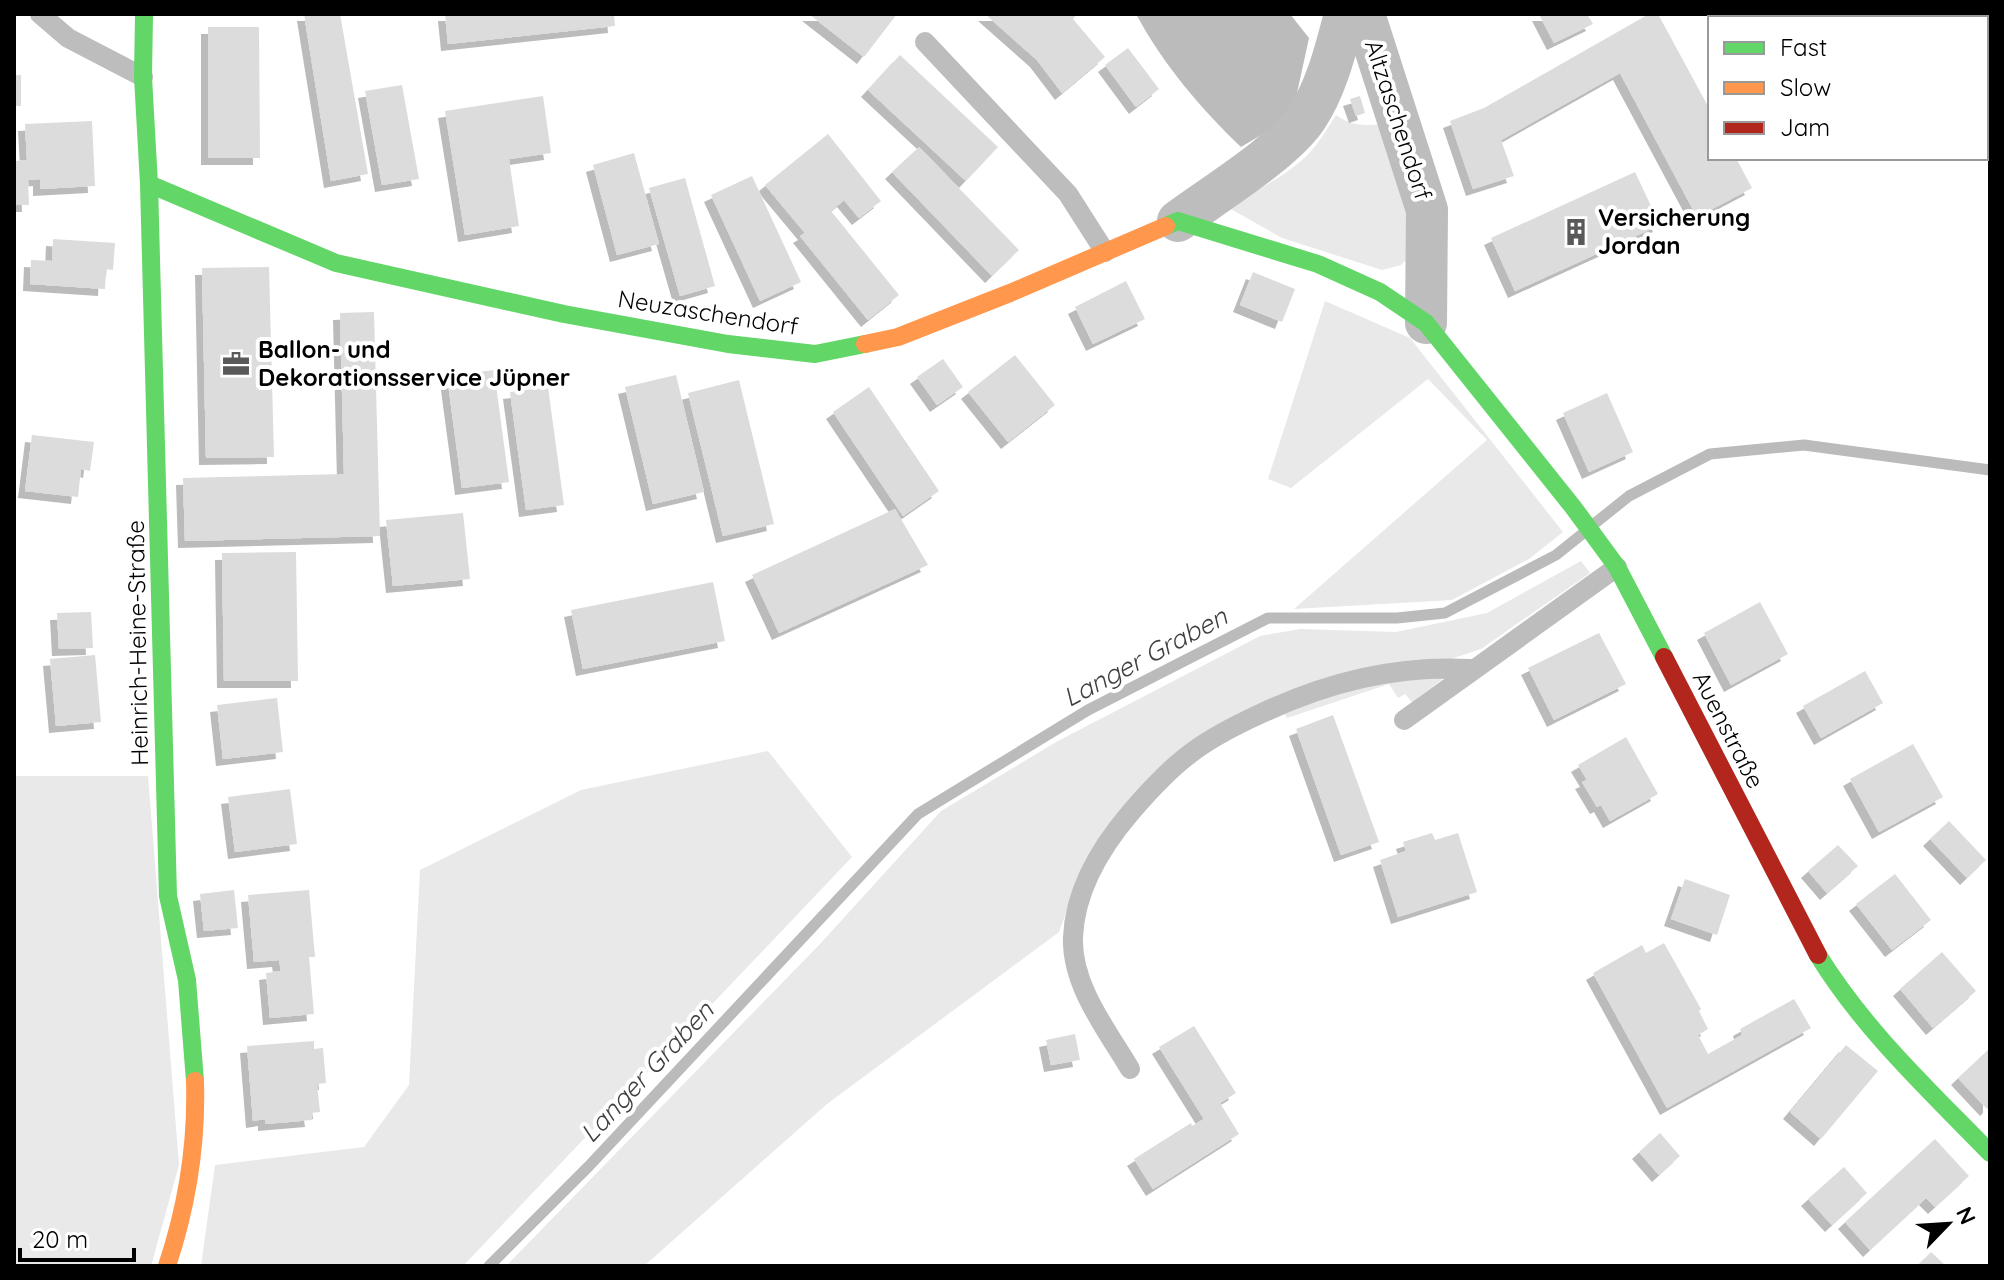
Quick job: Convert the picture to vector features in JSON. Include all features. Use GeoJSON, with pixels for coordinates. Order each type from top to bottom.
{"type":"FeatureCollection","features":[{"type":"Feature","properties":{"kind":"street","name":"Heinrich-Heine-Straße"},"geometry":{"type":"LineString","coordinates":[[144,14],[143,77],[149,184],[168,896],[187,980],[196,1074],[191,1175],[167,1266]]}},
{"type":"Feature","properties":{"kind":"street","name":"Altzaschendorf"},"geometry":{"type":"LineString","coordinates":[[1178,221],[1283,144],[1307,117],[1334,59],[1345,14]]}},
{"type":"Feature","properties":{"kind":"street","name":"Altzaschendorf"},"geometry":{"type":"LineString","coordinates":[[1364,14],[1427,210],[1426,323]]}},
{"type":"Feature","properties":{"kind":"street","name":"Neuzaschendorf"},"geometry":{"type":"LineString","coordinates":[[149,184],[336,263],[579,316],[728,344],[815,354],[898,337],[1178,221]]}},
{"type":"Feature","properties":{"kind":"street"},"geometry":{"type":"LineString","coordinates":[[1178,221],[1318,264],[1380,292],[1426,323]]}},
{"type":"Feature","properties":{"kind":"street","name":"Auenstraße"},"geometry":{"type":"LineString","coordinates":[[1426,323],[1617,567],[1801,923],[1836,984],[1879,1039],[1990,1153]]}},
{"type":"Feature","properties":{"kind":"lane"},"geometry":{"type":"LineString","coordinates":[[40,14],[68,38],[143,77]]}},
{"type":"Feature","properties":{"kind":"lane"},"geometry":{"type":"LineString","coordinates":[[925,42],[1068,194],[1105,252]]}},
{"type":"Feature","properties":{"kind":"lane"},"geometry":{"type":"LineString","coordinates":[[1404,720],[1617,567]]}},
{"type":"Feature","properties":{"kind":"lane"},"geometry":{"type":"LineString","coordinates":[[1130,1069],[1084,990],[1075,965],[1073,937],[1078,908],[1093,865],[1112,834],[1157,782],[1192,752],[1232,727],[1281,704],[1320,689],[1390,671],[1440,667],[1471,669]]}},
{"type":"Feature","properties":{"kind":"shaded area"},"geometry":{"type":"Polygon","coordinates":[[[1136,14],[1290,14],[1309,38],[1295,102],[1276,126],[1241,147],[1183,85],[1136,14]]]}},
{"type":"Feature","properties":{"kind":"shaded area"},"geometry":{"type":"Polygon","coordinates":[[[1336,115],[1359,124],[1384,124],[1417,249],[1401,265],[1382,270],[1282,238],[1229,208],[1302,160],[1336,115]]]}},
{"type":"Feature","properties":{"kind":"shaded area"},"geometry":{"type":"Polygon","coordinates":[[[1325,301],[1410,338],[1563,532],[1529,559],[1452,600],[1294,609],[1487,440],[1428,379],[1291,488],[1268,479],[1325,301]]]}},
{"type":"Feature","properties":{"kind":"shaded area"},"geometry":{"type":"Polygon","coordinates":[[[1581,561],[1590,573],[1481,649],[1228,719],[1084,864],[1059,932],[827,1104],[644,1266],[506,1266],[820,944],[941,811],[1058,741],[1260,636],[1300,629],[1396,632],[1487,613],[1581,561]]]}},
{"type":"Feature","properties":{"kind":"shaded area"},"geometry":{"type":"Polygon","coordinates":[[[1449,674],[1412,702],[1405,694],[1398,698],[1389,684],[1287,718],[1283,710],[1358,683],[1449,674]]]}},
{"type":"Feature","properties":{"kind":"shaded area"},"geometry":{"type":"Polygon","coordinates":[[[768,751],[852,857],[463,1266],[201,1266],[215,1165],[364,1147],[409,1085],[420,870],[581,790],[768,751]]]}},
{"type":"Feature","properties":{"kind":"shaded area"},"geometry":{"type":"Polygon","coordinates":[[[14,776],[148,776],[179,1165],[151,1266],[14,1266],[14,776]]]}},
{"type":"Feature","properties":{"kind":"building"},"geometry":{"type":"Polygon","coordinates":[[[304,14],[340,14],[368,174],[331,181],[304,14]]]}},
{"type":"Feature","properties":{"kind":"building"},"geometry":{"type":"Polygon","coordinates":[[[445,14],[614,14],[615,26],[448,44],[445,14]]]}},
{"type":"Feature","properties":{"kind":"building"},"geometry":{"type":"Polygon","coordinates":[[[809,14],[897,14],[864,57],[809,14]]]}},
{"type":"Feature","properties":{"kind":"building"},"geometry":{"type":"Polygon","coordinates":[[[985,14],[1077,14],[1073,19],[1105,57],[1062,93],[1037,60],[985,14]]]}},
{"type":"Feature","properties":{"kind":"building"},"geometry":{"type":"Polygon","coordinates":[[[1539,14],[1587,14],[1593,24],[1554,43],[1539,14]]]}},
{"type":"Feature","properties":{"kind":"building"},"geometry":{"type":"Polygon","coordinates":[[[1649,14],[1658,14],[1708,106],[1708,160],[1737,160],[1752,188],[1697,217],[1620,73],[1501,140],[1514,176],[1473,189],[1450,121],[1484,108],[1649,14]]]}},
{"type":"Feature","properties":{"kind":"building"},"geometry":{"type":"Polygon","coordinates":[[[208,27],[259,27],[260,158],[208,158],[208,27]]]}},
{"type":"Feature","properties":{"kind":"building"},"geometry":{"type":"Polygon","coordinates":[[[1128,48],[1159,89],[1136,107],[1105,65],[1128,48]]]}},
{"type":"Feature","properties":{"kind":"building"},"geometry":{"type":"Polygon","coordinates":[[[900,55],[998,147],[966,181],[868,90],[900,55]]]}},
{"type":"Feature","properties":{"kind":"building"},"geometry":{"type":"Polygon","coordinates":[[[14,75],[21,75],[21,106],[14,106],[14,75]]]}},
{"type":"Feature","properties":{"kind":"building"},"geometry":{"type":"Polygon","coordinates":[[[402,85],[419,179],[382,185],[365,91],[402,85]]]}},
{"type":"Feature","properties":{"kind":"building"},"geometry":{"type":"Polygon","coordinates":[[[543,96],[551,153],[509,159],[519,226],[465,235],[445,111],[543,96]]]}},
{"type":"Feature","properties":{"kind":"building"},"geometry":{"type":"Polygon","coordinates":[[[1360,96],[1365,113],[1356,116],[1350,99],[1360,96]]]}},
{"type":"Feature","properties":{"kind":"building"},"geometry":{"type":"Polygon","coordinates":[[[92,121],[95,186],[40,189],[40,179],[28,180],[29,205],[14,205],[14,161],[27,160],[25,124],[92,121]]]}},
{"type":"Feature","properties":{"kind":"building"},"geometry":{"type":"Polygon","coordinates":[[[828,134],[881,201],[859,218],[844,200],[831,211],[899,295],[868,320],[800,236],[805,233],[765,185],[828,134]]]}},
{"type":"Feature","properties":{"kind":"building"},"geometry":{"type":"Polygon","coordinates":[[[919,147],[1019,250],[992,276],[892,172],[919,147]]]}},
{"type":"Feature","properties":{"kind":"building"},"geometry":{"type":"Polygon","coordinates":[[[634,153],[659,244],[617,255],[593,165],[634,153]]]}},
{"type":"Feature","properties":{"kind":"building","name":"Versicherung Jordan"},"geometry":{"type":"Polygon","coordinates":[[[1635,172],[1660,225],[1515,291],[1491,238],[1635,172]]]}},
{"type":"Feature","properties":{"kind":"building"},"geometry":{"type":"Polygon","coordinates":[[[752,176],[801,282],[760,301],[711,195],[752,176]]]}},
{"type":"Feature","properties":{"kind":"building"},"geometry":{"type":"Polygon","coordinates":[[[685,178],[715,286],[680,296],[649,188],[685,178]]]}},
{"type":"Feature","properties":{"kind":"building"},"geometry":{"type":"Polygon","coordinates":[[[53,239],[115,243],[113,270],[106,269],[105,289],[30,284],[31,260],[52,261],[53,239]]]}},
{"type":"Feature","properties":{"kind":"building"},"geometry":{"type":"Polygon","coordinates":[[[269,267],[274,457],[206,458],[202,268],[269,267]]]}},
{"type":"Feature","properties":{"kind":"building"},"geometry":{"type":"Polygon","coordinates":[[[1253,272],[1295,289],[1282,322],[1240,305],[1253,272]]]}},
{"type":"Feature","properties":{"kind":"building"},"geometry":{"type":"Polygon","coordinates":[[[1126,281],[1145,319],[1093,344],[1075,307],[1126,281]]]}},
{"type":"Feature","properties":{"kind":"building"},"geometry":{"type":"Polygon","coordinates":[[[374,312],[380,536],[185,541],[183,478],[344,474],[340,313],[374,312]]]}},
{"type":"Feature","properties":{"kind":"building"},"geometry":{"type":"Polygon","coordinates":[[[1015,355],[1055,405],[1008,442],[968,392],[1015,355]]]}},
{"type":"Feature","properties":{"kind":"building"},"geometry":{"type":"Polygon","coordinates":[[[943,359],[963,387],[937,405],[917,377],[943,359]]]}},
{"type":"Feature","properties":{"kind":"building"},"geometry":{"type":"Polygon","coordinates":[[[494,370],[509,482],[462,488],[447,376],[494,370]]]}},
{"type":"Feature","properties":{"kind":"building"},"geometry":{"type":"Polygon","coordinates":[[[676,375],[704,492],[653,504],[625,387],[676,375]]]}},
{"type":"Feature","properties":{"kind":"building"},"geometry":{"type":"Polygon","coordinates":[[[739,380],[774,524],[723,536],[688,393],[739,380]]]}},
{"type":"Feature","properties":{"kind":"building"},"geometry":{"type":"Polygon","coordinates":[[[548,387],[564,505],[526,510],[510,392],[548,387]]]}},
{"type":"Feature","properties":{"kind":"building"},"geometry":{"type":"Polygon","coordinates":[[[869,387],[939,491],[903,516],[833,412],[869,387]]]}},
{"type":"Feature","properties":{"kind":"building"},"geometry":{"type":"Polygon","coordinates":[[[1607,393],[1633,452],[1589,472],[1563,413],[1607,393]]]}},
{"type":"Feature","properties":{"kind":"building"},"geometry":{"type":"Polygon","coordinates":[[[32,435],[94,442],[90,471],[81,469],[78,497],[25,491],[32,435]]]}},
{"type":"Feature","properties":{"kind":"building"},"geometry":{"type":"Polygon","coordinates":[[[895,509],[928,565],[779,633],[752,575],[895,509]]]}},
{"type":"Feature","properties":{"kind":"building"},"geometry":{"type":"Polygon","coordinates":[[[463,513],[470,579],[393,586],[386,520],[463,513]]]}},
{"type":"Feature","properties":{"kind":"building"},"geometry":{"type":"Polygon","coordinates":[[[296,552],[298,681],[224,681],[222,553],[296,552]]]}},
{"type":"Feature","properties":{"kind":"building"},"geometry":{"type":"Polygon","coordinates":[[[713,582],[725,641],[583,669],[571,610],[713,582]]]}},
{"type":"Feature","properties":{"kind":"building"},"geometry":{"type":"Polygon","coordinates":[[[1760,602],[1788,654],[1731,685],[1704,633],[1760,602]]]}},
{"type":"Feature","properties":{"kind":"building"},"geometry":{"type":"Polygon","coordinates":[[[91,612],[93,648],[59,649],[57,613],[91,612]]]}},
{"type":"Feature","properties":{"kind":"building"},"geometry":{"type":"Polygon","coordinates":[[[1599,633],[1626,684],[1554,720],[1528,668],[1599,633]]]}},
{"type":"Feature","properties":{"kind":"building"},"geometry":{"type":"Polygon","coordinates":[[[95,655],[101,722],[56,726],[50,659],[95,655]]]}},
{"type":"Feature","properties":{"kind":"building"},"geometry":{"type":"Polygon","coordinates":[[[1865,671],[1883,703],[1821,738],[1803,706],[1865,671]]]}},
{"type":"Feature","properties":{"kind":"building"},"geometry":{"type":"Polygon","coordinates":[[[277,698],[283,752],[223,759],[217,705],[277,698]]]}},
{"type":"Feature","properties":{"kind":"building"},"geometry":{"type":"Polygon","coordinates":[[[1333,715],[1379,842],[1341,855],[1296,729],[1333,715]]]}},
{"type":"Feature","properties":{"kind":"building"},"geometry":{"type":"Polygon","coordinates":[[[1626,737],[1658,794],[1610,821],[1582,782],[1587,780],[1578,765],[1626,737]]]}},
{"type":"Feature","properties":{"kind":"building"},"geometry":{"type":"Polygon","coordinates":[[[1913,744],[1943,797],[1879,832],[1850,779],[1913,744]]]}},
{"type":"Feature","properties":{"kind":"building"},"geometry":{"type":"Polygon","coordinates":[[[290,789],[297,844],[235,852],[228,797],[290,789]]]}},
{"type":"Feature","properties":{"kind":"building"},"geometry":{"type":"Polygon","coordinates":[[[1949,821],[1986,860],[1967,878],[1930,839],[1949,821]]]}},
{"type":"Feature","properties":{"kind":"building"},"geometry":{"type":"Polygon","coordinates":[[[1432,833],[1435,840],[1458,833],[1477,892],[1398,917],[1380,860],[1406,851],[1403,842],[1432,833]]]}},
{"type":"Feature","properties":{"kind":"building"},"geometry":{"type":"Polygon","coordinates":[[[1838,845],[1858,866],[1827,893],[1808,871],[1838,845]]]}},
{"type":"Feature","properties":{"kind":"building"},"geometry":{"type":"Polygon","coordinates":[[[1895,874],[1931,920],[1892,950],[1856,904],[1895,874]]]}},
{"type":"Feature","properties":{"kind":"building"},"geometry":{"type":"Polygon","coordinates":[[[1685,879],[1730,895],[1717,935],[1671,919],[1685,879]]]}},
{"type":"Feature","properties":{"kind":"building"},"geometry":{"type":"Polygon","coordinates":[[[234,890],[238,928],[204,931],[200,894],[234,890]]]}},
{"type":"Feature","properties":{"kind":"building"},"geometry":{"type":"Polygon","coordinates":[[[309,890],[315,957],[309,957],[314,1014],[270,1018],[266,973],[281,971],[279,960],[254,962],[248,895],[309,890]]]}},
{"type":"Feature","properties":{"kind":"building"},"geometry":{"type":"Polygon","coordinates":[[[1664,943],[1701,1009],[1699,1011],[1708,1029],[1698,1035],[1708,1054],[1742,1035],[1740,1029],[1794,999],[1811,1028],[1667,1108],[1593,973],[1642,945],[1646,953],[1664,943]]]}},
{"type":"Feature","properties":{"kind":"building"},"geometry":{"type":"Polygon","coordinates":[[[1942,952],[1976,991],[1933,1028],[1900,989],[1942,952]]]}},
{"type":"Feature","properties":{"kind":"building"},"geometry":{"type":"Polygon","coordinates":[[[1194,1026],[1236,1093],[1220,1103],[1239,1134],[1153,1189],[1134,1159],[1191,1123],[1192,1126],[1204,1119],[1159,1047],[1194,1026]]]}},
{"type":"Feature","properties":{"kind":"building"},"geometry":{"type":"Polygon","coordinates":[[[1075,1034],[1080,1060],[1051,1065],[1046,1040],[1075,1034]]]}},
{"type":"Feature","properties":{"kind":"building"},"geometry":{"type":"Polygon","coordinates":[[[314,1041],[314,1049],[323,1048],[326,1083],[317,1084],[320,1112],[311,1113],[312,1120],[265,1124],[265,1119],[253,1121],[247,1046],[314,1041]]]}},
{"type":"Feature","properties":{"kind":"building"},"geometry":{"type":"Polygon","coordinates":[[[1846,1045],[1878,1071],[1821,1139],[1790,1112],[1846,1045]]]}},
{"type":"Feature","properties":{"kind":"building"},"geometry":{"type":"Polygon","coordinates":[[[1990,1048],[1990,1106],[1987,1109],[1958,1078],[1990,1048]]]}},
{"type":"Feature","properties":{"kind":"building"},"geometry":{"type":"Polygon","coordinates":[[[1660,1133],[1680,1156],[1659,1175],[1639,1152],[1660,1133]]]}},
{"type":"Feature","properties":{"kind":"building"},"geometry":{"type":"Polygon","coordinates":[[[1935,1139],[1969,1176],[1935,1207],[1926,1198],[1870,1250],[1845,1222],[1935,1139]]]}},
{"type":"Feature","properties":{"kind":"building"},"geometry":{"type":"Polygon","coordinates":[[[1844,1167],[1867,1193],[1832,1225],[1808,1199],[1844,1167]]]}},
{"type":"Feature","properties":{"kind":"building"},"geometry":{"type":"Polygon","coordinates":[[[1931,1252],[1946,1266],[1917,1266],[1931,1252]]]}},
{"type":"Feature","properties":{"kind":"waterway","name":"Langer Graben"},"geometry":{"type":"LineString","coordinates":[[1594,524],[1629,496],[1710,454],[1804,445],[1990,470]]}},
{"type":"Feature","properties":{"kind":"waterway","name":"Langer Graben"},"geometry":{"type":"LineString","coordinates":[[489,1266],[589,1166],[918,814],[1088,710],[1268,618],[1397,618],[1445,613],[1556,555],[1581,535]]}},
{"type":"Feature","properties":{"kind":"traffic: fast"},"geometry":{"type":"LineString","coordinates":[[144,14],[143,77],[149,184],[168,896],[187,980],[195,1081]]}},
{"type":"Feature","properties":{"kind":"traffic: fast"},"geometry":{"type":"LineString","coordinates":[[149,184],[336,263],[564,314],[728,344],[815,354],[865,344]]}},
{"type":"Feature","properties":{"kind":"traffic: fast"},"geometry":{"type":"LineString","coordinates":[[1166,226],[1178,221],[1318,264],[1380,292],[1426,323],[1617,567],[1664,657]]}},
{"type":"Feature","properties":{"kind":"traffic: fast"},"geometry":{"type":"LineString","coordinates":[[1818,955],[1877,1034],[1990,1153]]}},
{"type":"Feature","properties":{"kind":"traffic: slow"},"geometry":{"type":"LineString","coordinates":[[865,344],[898,337],[1166,226]]}},
{"type":"Feature","properties":{"kind":"traffic: slow"},"geometry":{"type":"LineString","coordinates":[[167,1266],[189,1175],[195,1081]]}},
{"type":"Feature","properties":{"kind":"traffic: jam"},"geometry":{"type":"LineString","coordinates":[[1664,657],[1818,955]]}},
{"type":"Feature","properties":{"kind":"place","name":"Versicherung Jordan"},"geometry":{"type":"Point","coordinates":[1576,232]}},
{"type":"Feature","properties":{"kind":"place","name":"Ballon- und Dekorationsservice Jüpner"},"geometry":{"type":"Point","coordinates":[236,364]}}]}
